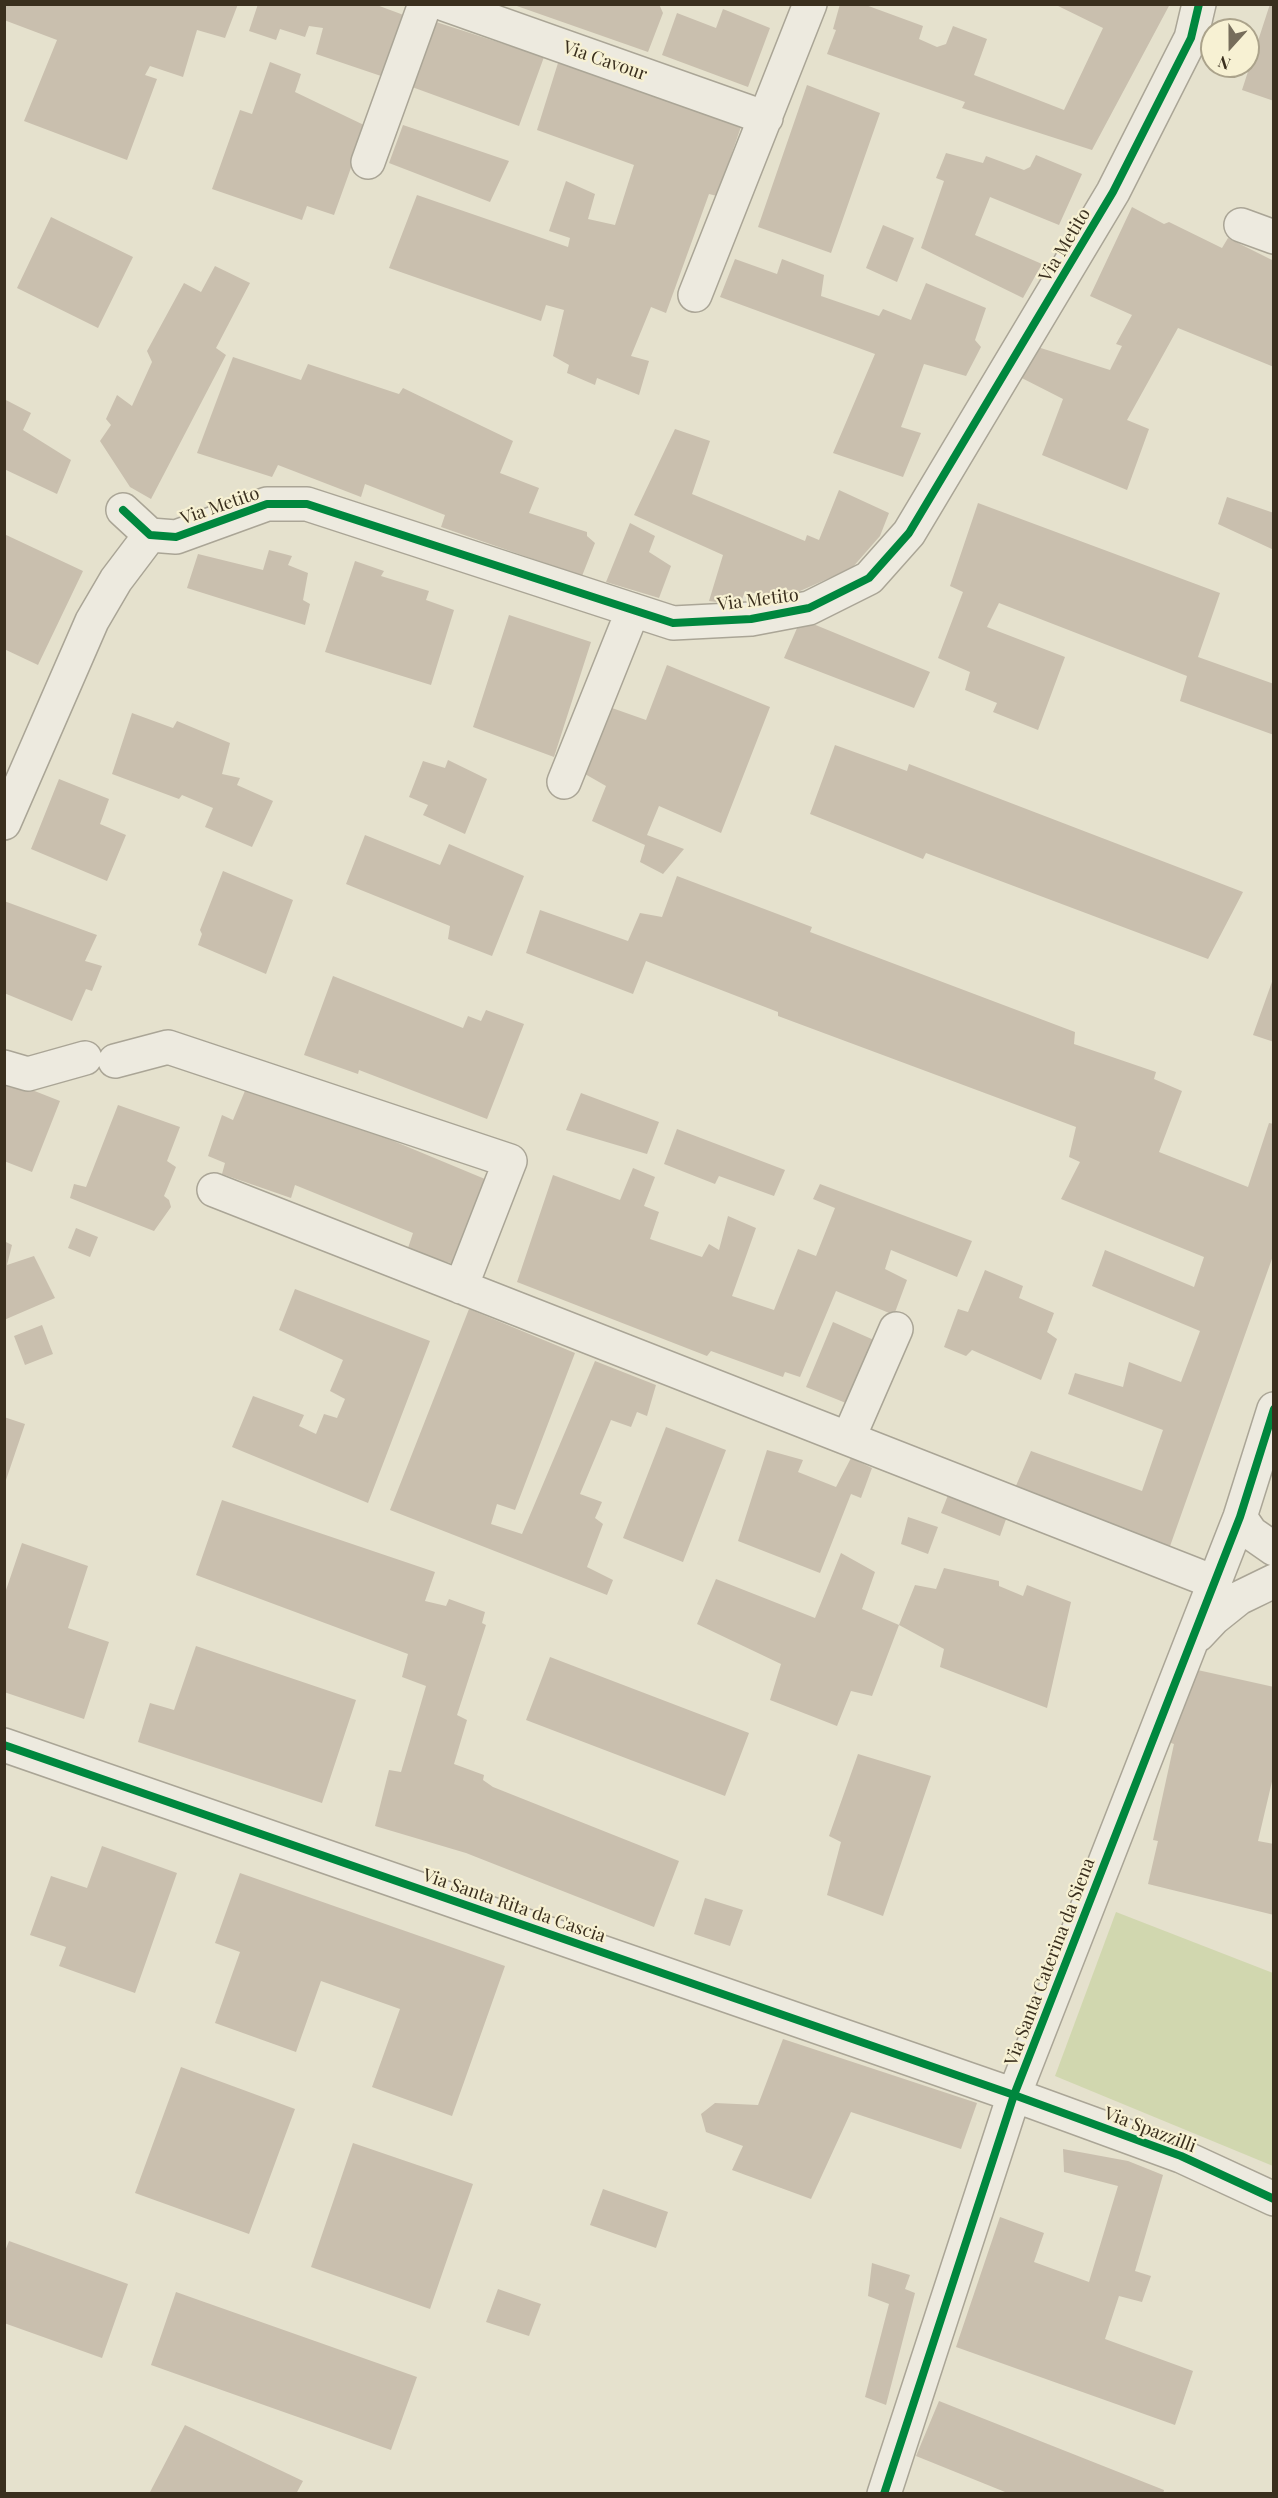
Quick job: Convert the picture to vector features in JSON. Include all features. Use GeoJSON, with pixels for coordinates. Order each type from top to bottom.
{"type":"FeatureCollection","features":[{"type":"Feature","properties":{"kind":"street"},"geometry":{"type":"LineString","coordinates":[[368,162],[425,4]]}},
{"type":"Feature","properties":{"kind":"street","name":"Via Cavour"},"geometry":{"type":"LineString","coordinates":[[444,4],[766,118]]}},
{"type":"Feature","properties":{"kind":"street"},"geometry":{"type":"LineString","coordinates":[[695,295],[810,4]]}},
{"type":"Feature","properties":{"kind":"street","name":"Via Metito"},"geometry":{"type":"LineString","coordinates":[[150,535],[176,537],[267,504],[307,504],[673,623],[751,619],[809,608],[869,578],[909,533],[1113,192],[1191,38],[1199,4]]}},
{"type":"Feature","properties":{"kind":"street"},"geometry":{"type":"LineString","coordinates":[[1241,225],[1274,237]]}},
{"type":"Feature","properties":{"kind":"street"},"geometry":{"type":"LineString","coordinates":[[4,823],[92,621],[116,580],[150,535],[123,510]]}},
{"type":"Feature","properties":{"kind":"street"},"geometry":{"type":"LineString","coordinates":[[564,782],[633,610]]}},
{"type":"Feature","properties":{"kind":"street"},"geometry":{"type":"LineString","coordinates":[[4,1067],[28,1074],[168,1047],[510,1161],[461,1287]]}},
{"type":"Feature","properties":{"kind":"street"},"geometry":{"type":"LineString","coordinates":[[214,1190],[1215,1582]]}},
{"type":"Feature","properties":{"kind":"street"},"geometry":{"type":"LineString","coordinates":[[849,1437],[896,1329]]}},
{"type":"Feature","properties":{"kind":"street","name":"Via Santa Caterina da Siena"},"geometry":{"type":"LineString","coordinates":[[884,2493],[1014,2095],[1240,1517],[1274,1409]]}},
{"type":"Feature","properties":{"kind":"street"},"geometry":{"type":"LineString","coordinates":[[1274,1502],[1254,1505],[1240,1517],[1251,1533],[1274,1549]]}},
{"type":"Feature","properties":{"kind":"street"},"geometry":{"type":"LineString","coordinates":[[1190,1643],[1214,1618],[1239,1598],[1274,1581]]}},
{"type":"Feature","properties":{"kind":"street","name":"Via Santa Rita da Cascia"},"geometry":{"type":"LineString","coordinates":[[4,1745],[1014,2095]]}},
{"type":"Feature","properties":{"kind":"street","name":"Via Spazzilli"},"geometry":{"type":"LineString","coordinates":[[1014,2095],[1181,2156],[1274,2199]]}},
{"type":"Feature","properties":{"kind":"green space"},"geometry":{"type":"Polygon","coordinates":[[[1116,1912],[1273,1973],[1273,2166],[1055,2076],[1116,1912]]]}},
{"type":"Feature","properties":{"kind":"building"},"geometry":{"type":"Polygon","coordinates":[[[4,4],[238,4],[225,38],[197,30],[183,77],[150,66],[145,75],[157,79],[127,160],[24,121],[57,40],[4,20],[4,4]]]}},
{"type":"Feature","properties":{"kind":"building"},"geometry":{"type":"Polygon","coordinates":[[[258,4],[374,4],[409,17],[384,77],[316,54],[323,28],[309,26],[305,37],[280,29],[276,40],[249,31],[258,4]]]}},
{"type":"Feature","properties":{"kind":"building"},"geometry":{"type":"Polygon","coordinates":[[[659,4],[663,13],[648,52],[514,5],[659,4]]]}},
{"type":"Feature","properties":{"kind":"building"},"geometry":{"type":"Polygon","coordinates":[[[840,4],[863,4],[923,26],[919,39],[937,47],[946,44],[953,26],[987,39],[974,75],[1064,110],[1103,28],[1054,4],[1170,4],[1092,150],[962,108],[965,102],[827,54],[836,30],[833,29],[840,4]]]}},
{"type":"Feature","properties":{"kind":"building"},"geometry":{"type":"Polygon","coordinates":[[[1270,4],[1274,4],[1274,101],[1242,90],[1246,78],[1260,78],[1260,35],[1270,4]]]}},
{"type":"Feature","properties":{"kind":"building"},"geometry":{"type":"Polygon","coordinates":[[[723,9],[770,28],[748,87],[662,55],[677,13],[716,28],[723,9]]]}},
{"type":"Feature","properties":{"kind":"building"},"geometry":{"type":"Polygon","coordinates":[[[433,21],[544,57],[519,126],[412,87],[433,21]]]}},
{"type":"Feature","properties":{"kind":"building"},"geometry":{"type":"Polygon","coordinates":[[[270,62],[301,74],[295,92],[366,126],[334,215],[307,206],[302,220],[212,189],[240,110],[252,114],[270,62]]]}},
{"type":"Feature","properties":{"kind":"building"},"geometry":{"type":"Polygon","coordinates":[[[558,63],[743,121],[717,196],[709,194],[666,313],[651,307],[631,356],[649,361],[639,395],[597,378],[595,385],[567,373],[569,365],[553,356],[564,310],[546,305],[541,321],[389,268],[417,195],[568,247],[570,238],[549,231],[566,181],[595,194],[588,219],[615,225],[634,165],[537,130],[558,63]]]}},
{"type":"Feature","properties":{"kind":"building"},"geometry":{"type":"Polygon","coordinates":[[[807,85],[880,113],[831,253],[758,227],[807,85]]]}},
{"type":"Feature","properties":{"kind":"building"},"geometry":{"type":"Polygon","coordinates":[[[403,125],[509,161],[490,202],[389,163],[403,125]]]}},
{"type":"Feature","properties":{"kind":"building"},"geometry":{"type":"Polygon","coordinates":[[[946,153],[983,163],[986,156],[1024,170],[1030,167],[1036,155],[1082,174],[1059,225],[990,197],[975,235],[1042,264],[1023,298],[921,248],[944,181],[936,178],[946,153]]]}},
{"type":"Feature","properties":{"kind":"building"},"geometry":{"type":"Polygon","coordinates":[[[1132,207],[1164,224],[1169,222],[1222,248],[1228,238],[1274,261],[1274,367],[1178,328],[1127,420],[1149,429],[1127,490],[1042,455],[1063,399],[1008,371],[1025,343],[1110,370],[1122,346],[1116,344],[1132,315],[1090,296],[1132,207]]]}},
{"type":"Feature","properties":{"kind":"building"},"geometry":{"type":"Polygon","coordinates":[[[51,217],[133,257],[98,328],[17,288],[51,217]]]}},
{"type":"Feature","properties":{"kind":"building"},"geometry":{"type":"Polygon","coordinates":[[[883,225],[914,238],[897,282],[866,268],[883,225]]]}},
{"type":"Feature","properties":{"kind":"building"},"geometry":{"type":"Polygon","coordinates":[[[735,259],[777,274],[782,259],[824,275],[821,296],[879,316],[883,309],[911,320],[926,283],[986,308],[975,340],[981,347],[966,376],[924,364],[901,427],[921,433],[903,477],[833,453],[875,354],[720,297],[735,259]]]}},
{"type":"Feature","properties":{"kind":"building"},"geometry":{"type":"Polygon","coordinates":[[[215,266],[250,283],[216,348],[226,355],[151,499],[130,487],[100,441],[111,425],[106,419],[117,395],[132,406],[152,362],[147,351],[184,283],[201,292],[215,266]]]}},
{"type":"Feature","properties":{"kind":"building"},"geometry":{"type":"Polygon","coordinates":[[[233,357],[301,380],[308,364],[399,394],[403,388],[513,441],[500,473],[539,488],[529,513],[587,532],[587,536],[595,543],[582,576],[441,527],[445,515],[365,484],[361,497],[278,465],[272,477],[197,453],[233,357]]]}},
{"type":"Feature","properties":{"kind":"building"},"geometry":{"type":"Polygon","coordinates":[[[4,399],[31,413],[23,430],[71,460],[57,494],[4,469],[4,399]]]}},
{"type":"Feature","properties":{"kind":"building"},"geometry":{"type":"Polygon","coordinates":[[[675,429],[710,441],[692,494],[805,541],[807,535],[819,540],[839,490],[889,513],[880,536],[852,568],[782,599],[745,591],[740,605],[709,601],[723,555],[634,515],[675,429]]]}},
{"type":"Feature","properties":{"kind":"building"},"geometry":{"type":"Polygon","coordinates":[[[1227,497],[1274,513],[1274,550],[1218,524],[1227,497]]]}},
{"type":"Feature","properties":{"kind":"building"},"geometry":{"type":"Polygon","coordinates":[[[978,503],[1220,593],[1198,657],[1274,684],[1274,735],[1180,701],[1187,676],[999,603],[987,627],[1065,657],[1038,730],[993,712],[997,703],[965,690],[970,672],[938,658],[963,592],[950,586],[978,503]]]}},
{"type":"Feature","properties":{"kind":"building"},"geometry":{"type":"Polygon","coordinates":[[[630,523],[655,536],[649,552],[671,566],[659,598],[606,582],[630,523]]]}},
{"type":"Feature","properties":{"kind":"building"},"geometry":{"type":"Polygon","coordinates":[[[4,534],[83,571],[38,665],[4,649],[4,534]]]}},
{"type":"Feature","properties":{"kind":"building"},"geometry":{"type":"Polygon","coordinates":[[[269,550],[292,556],[288,565],[308,573],[303,600],[310,604],[305,625],[187,588],[198,554],[263,570],[269,550]]]}},
{"type":"Feature","properties":{"kind":"building"},"geometry":{"type":"Polygon","coordinates":[[[355,561],[384,571],[381,576],[429,591],[426,600],[454,610],[431,685],[325,652],[355,561]]]}},
{"type":"Feature","properties":{"kind":"building"},"geometry":{"type":"Polygon","coordinates":[[[509,615],[591,642],[554,757],[473,727],[509,615]]]}},
{"type":"Feature","properties":{"kind":"building"},"geometry":{"type":"Polygon","coordinates":[[[801,619],[930,672],[914,708],[784,658],[801,619]]]}},
{"type":"Feature","properties":{"kind":"building"},"geometry":{"type":"Polygon","coordinates":[[[667,665],[770,707],[721,833],[659,806],[647,835],[684,849],[663,874],[640,862],[645,845],[592,821],[606,786],[585,774],[612,708],[646,720],[667,665]]]}},
{"type":"Feature","properties":{"kind":"building"},"geometry":{"type":"Polygon","coordinates":[[[132,713],[173,728],[177,721],[230,743],[222,774],[240,778],[237,785],[273,801],[252,847],[205,827],[213,808],[182,795],[179,799],[112,774],[132,713]]]}},
{"type":"Feature","properties":{"kind":"building"},"geometry":{"type":"Polygon","coordinates":[[[835,745],[907,771],[909,764],[1243,892],[1208,959],[926,853],[923,859],[810,814],[835,745]]]}},
{"type":"Feature","properties":{"kind":"building"},"geometry":{"type":"Polygon","coordinates":[[[448,760],[487,779],[465,834],[423,815],[428,805],[409,797],[423,761],[445,768],[448,760]]]}},
{"type":"Feature","properties":{"kind":"building"},"geometry":{"type":"Polygon","coordinates":[[[59,779],[109,799],[100,824],[126,835],[107,881],[31,849],[59,779]]]}},
{"type":"Feature","properties":{"kind":"building"},"geometry":{"type":"Polygon","coordinates":[[[365,835],[440,865],[449,844],[524,876],[492,956],[448,939],[450,926],[346,884],[365,835]]]}},
{"type":"Feature","properties":{"kind":"building"},"geometry":{"type":"Polygon","coordinates":[[[223,871],[293,900],[266,974],[198,945],[202,934],[200,930],[223,871]]]}},
{"type":"Feature","properties":{"kind":"building"},"geometry":{"type":"Polygon","coordinates":[[[677,876],[812,927],[810,932],[1075,1032],[1074,1044],[1156,1072],[1154,1079],[1182,1091],[1159,1152],[1248,1187],[1269,1123],[1274,1124],[1274,1253],[1169,1549],[1015,1488],[1031,1451],[1142,1491],[1163,1430],[1068,1394],[1075,1373],[1123,1387],[1129,1362],[1181,1382],[1200,1331],[1092,1286],[1105,1250],[1194,1287],[1204,1257],[1061,1199],[1080,1162],[1069,1157],[1076,1127],[778,1016],[778,1012],[646,961],[633,994],[526,953],[540,910],[628,941],[640,913],[662,917],[677,876]]]}},
{"type":"Feature","properties":{"kind":"building"},"geometry":{"type":"Polygon","coordinates":[[[4,901],[97,935],[85,961],[102,966],[92,991],[86,989],[72,1021],[4,993],[4,901]]]}},
{"type":"Feature","properties":{"kind":"building"},"geometry":{"type":"Polygon","coordinates":[[[333,976],[463,1028],[468,1016],[481,1021],[486,1010],[524,1024],[487,1119],[359,1070],[358,1074],[304,1055],[333,976]]]}},
{"type":"Feature","properties":{"kind":"building"},"geometry":{"type":"Polygon","coordinates":[[[1274,979],[1274,1042],[1253,1035],[1274,979]]]}},
{"type":"Feature","properties":{"kind":"building"},"geometry":{"type":"Polygon","coordinates":[[[4,1079],[60,1101],[32,1172],[4,1161],[4,1079]]]}},
{"type":"Feature","properties":{"kind":"building"},"geometry":{"type":"Polygon","coordinates":[[[249,1081],[497,1184],[461,1266],[407,1251],[413,1233],[295,1185],[291,1198],[222,1174],[225,1163],[208,1156],[222,1115],[233,1120],[249,1081]]]}},
{"type":"Feature","properties":{"kind":"building"},"geometry":{"type":"Polygon","coordinates":[[[581,1093],[659,1122],[647,1154],[566,1130],[581,1093]]]}},
{"type":"Feature","properties":{"kind":"building"},"geometry":{"type":"Polygon","coordinates":[[[118,1105],[180,1127],[167,1161],[176,1167],[164,1196],[169,1200],[171,1207],[154,1231],[70,1198],[74,1184],[86,1187],[118,1105]]]}},
{"type":"Feature","properties":{"kind":"building"},"geometry":{"type":"Polygon","coordinates":[[[677,1129],[785,1170],[774,1196],[719,1176],[715,1184],[664,1164],[677,1129]]]}},
{"type":"Feature","properties":{"kind":"building"},"geometry":{"type":"Polygon","coordinates":[[[633,1168],[655,1177],[644,1206],[659,1212],[650,1239],[702,1257],[709,1244],[719,1250],[728,1216],[756,1228],[732,1296],[774,1310],[798,1249],[816,1256],[835,1208],[813,1199],[820,1184],[972,1241],[957,1277],[891,1250],[885,1269],[907,1280],[894,1315],[836,1291],[800,1377],[785,1372],[783,1377],[711,1351],[707,1356],[517,1282],[553,1175],[620,1200],[633,1168]]]}},
{"type":"Feature","properties":{"kind":"building"},"geometry":{"type":"Polygon","coordinates":[[[76,1228],[98,1237],[90,1257],[68,1248],[76,1228]]]}},
{"type":"Feature","properties":{"kind":"building"},"geometry":{"type":"Polygon","coordinates":[[[4,1241],[12,1245],[7,1265],[34,1256],[55,1298],[4,1320],[4,1241]]]}},
{"type":"Feature","properties":{"kind":"building"},"geometry":{"type":"Polygon","coordinates":[[[985,1270],[1023,1286],[1019,1298],[1054,1313],[1047,1332],[1057,1339],[1041,1380],[972,1350],[966,1356],[944,1347],[958,1309],[968,1312],[985,1270]]]}},
{"type":"Feature","properties":{"kind":"building"},"geometry":{"type":"Polygon","coordinates":[[[295,1289],[430,1341],[368,1503],[232,1447],[253,1396],[304,1415],[299,1426],[316,1434],[324,1414],[337,1418],[345,1399],[330,1391],[343,1360],[279,1330],[295,1289]]]}},
{"type":"Feature","properties":{"kind":"building"},"geometry":{"type":"Polygon","coordinates":[[[469,1309],[575,1353],[515,1510],[497,1504],[491,1524],[522,1534],[595,1361],[656,1385],[647,1416],[637,1412],[631,1427],[611,1420],[580,1494],[602,1502],[595,1518],[603,1524],[587,1567],[613,1580],[607,1595],[390,1510],[469,1309]]]}},
{"type":"Feature","properties":{"kind":"building"},"geometry":{"type":"Polygon","coordinates":[[[833,1322],[883,1344],[856,1407],[806,1387],[833,1322]]]}},
{"type":"Feature","properties":{"kind":"building"},"geometry":{"type":"Polygon","coordinates":[[[42,1325],[53,1354],[25,1365],[14,1336],[42,1325]]]}},
{"type":"Feature","properties":{"kind":"building"},"geometry":{"type":"Polygon","coordinates":[[[4,1417],[25,1424],[5,1483],[4,1483],[4,1417]]]}},
{"type":"Feature","properties":{"kind":"building"},"geometry":{"type":"Polygon","coordinates":[[[666,1427],[726,1450],[683,1562],[623,1538],[666,1427]]]}},
{"type":"Feature","properties":{"kind":"building"},"geometry":{"type":"Polygon","coordinates":[[[767,1450],[803,1460],[798,1472],[836,1487],[851,1458],[872,1468],[861,1498],[851,1494],[820,1573],[738,1541],[767,1450]]]}},
{"type":"Feature","properties":{"kind":"building"},"geometry":{"type":"Polygon","coordinates":[[[952,1485],[1010,1508],[1000,1536],[941,1513],[952,1485]]]}},
{"type":"Feature","properties":{"kind":"building"},"geometry":{"type":"Polygon","coordinates":[[[222,1500],[435,1572],[425,1601],[446,1606],[449,1599],[485,1612],[482,1623],[486,1625],[457,1715],[467,1720],[454,1764],[484,1775],[483,1780],[493,1787],[679,1861],[654,1927],[466,1853],[375,1826],[389,1770],[401,1772],[426,1686],[402,1677],[408,1654],[196,1575],[222,1500]]]}},
{"type":"Feature","properties":{"kind":"building"},"geometry":{"type":"Polygon","coordinates":[[[908,1517],[938,1527],[928,1554],[901,1544],[908,1517]]]}},
{"type":"Feature","properties":{"kind":"building"},"geometry":{"type":"Polygon","coordinates":[[[22,1543],[88,1566],[68,1628],[109,1642],[84,1719],[4,1692],[4,1596],[22,1543]]]}},
{"type":"Feature","properties":{"kind":"building"},"geometry":{"type":"Polygon","coordinates":[[[841,1553],[875,1572],[862,1609],[899,1625],[872,1696],[851,1691],[837,1726],[770,1700],[781,1664],[697,1624],[716,1579],[815,1618],[841,1553]]]}},
{"type":"Feature","properties":{"kind":"building"},"geometry":{"type":"Polygon","coordinates":[[[944,1568],[999,1581],[999,1586],[1023,1596],[1027,1585],[1071,1602],[1047,1708],[940,1667],[944,1649],[899,1625],[915,1585],[936,1589],[944,1568]]]}},
{"type":"Feature","properties":{"kind":"building"},"geometry":{"type":"Polygon","coordinates":[[[196,1646],[356,1700],[322,1803],[138,1742],[150,1703],[174,1710],[196,1646]]]}},
{"type":"Feature","properties":{"kind":"building"},"geometry":{"type":"Polygon","coordinates":[[[550,1657],[749,1733],[725,1796],[526,1720],[550,1657]]]}},
{"type":"Feature","properties":{"kind":"building"},"geometry":{"type":"Polygon","coordinates":[[[1193,1669],[1274,1687],[1274,1773],[1258,1841],[1274,1844],[1274,1915],[1148,1884],[1158,1841],[1153,1840],[1174,1744],[1168,1742],[1176,1706],[1184,1708],[1193,1669]]]}},
{"type":"Feature","properties":{"kind":"building"},"geometry":{"type":"Polygon","coordinates":[[[858,1754],[931,1776],[883,1916],[827,1895],[841,1842],[829,1836],[858,1754]]]}},
{"type":"Feature","properties":{"kind":"building"},"geometry":{"type":"Polygon","coordinates":[[[102,1846],[177,1873],[135,1993],[59,1966],[66,1947],[30,1935],[51,1876],[87,1888],[102,1846]]]}},
{"type":"Feature","properties":{"kind":"building"},"geometry":{"type":"Polygon","coordinates":[[[240,1873],[505,1966],[452,2116],[372,2087],[400,2009],[321,1981],[296,2052],[215,2023],[240,1952],[215,1943],[240,1873]]]}},
{"type":"Feature","properties":{"kind":"building"},"geometry":{"type":"Polygon","coordinates":[[[705,1898],[743,1910],[730,1946],[694,1934],[705,1898]]]}},
{"type":"Feature","properties":{"kind":"building"},"geometry":{"type":"Polygon","coordinates":[[[783,2039],[977,2103],[961,2149],[851,2112],[811,2199],[732,2170],[743,2146],[706,2132],[701,2114],[715,2103],[758,2105],[783,2039]]]}},
{"type":"Feature","properties":{"kind":"building"},"geometry":{"type":"Polygon","coordinates":[[[181,2067],[295,2109],[249,2234],[135,2193],[181,2067]]]}},
{"type":"Feature","properties":{"kind":"building"},"geometry":{"type":"Polygon","coordinates":[[[353,2143],[473,2184],[430,2309],[311,2267],[353,2143]]]}},
{"type":"Feature","properties":{"kind":"building"},"geometry":{"type":"Polygon","coordinates":[[[1063,2149],[1128,2161],[1163,2175],[1135,2271],[1151,2276],[1142,2302],[1119,2296],[1105,2339],[1193,2371],[1175,2425],[956,2347],[1000,2217],[1044,2233],[1034,2262],[1089,2282],[1118,2186],[1064,2172],[1063,2149]]]}},
{"type":"Feature","properties":{"kind":"building"},"geometry":{"type":"Polygon","coordinates":[[[603,2189],[668,2212],[656,2248],[590,2225],[603,2189]]]}},
{"type":"Feature","properties":{"kind":"building"},"geometry":{"type":"Polygon","coordinates":[[[9,2241],[128,2284],[102,2358],[4,2323],[4,2254],[9,2241]]]}},
{"type":"Feature","properties":{"kind":"building"},"geometry":{"type":"Polygon","coordinates":[[[872,2263],[910,2275],[905,2289],[915,2293],[886,2405],[865,2397],[889,2304],[868,2296],[872,2263]]]}},
{"type":"Feature","properties":{"kind":"building"},"geometry":{"type":"Polygon","coordinates":[[[498,2289],[541,2304],[529,2336],[486,2322],[498,2289]]]}},
{"type":"Feature","properties":{"kind":"building"},"geometry":{"type":"Polygon","coordinates":[[[176,2292],[417,2377],[391,2450],[151,2365],[176,2292]]]}},
{"type":"Feature","properties":{"kind":"building"},"geometry":{"type":"Polygon","coordinates":[[[939,2401],[1164,2490],[1163,2494],[1010,2494],[916,2456],[939,2401]]]}},
{"type":"Feature","properties":{"kind":"building"},"geometry":{"type":"Polygon","coordinates":[[[185,2425],[303,2481],[296,2494],[149,2494],[185,2425]]]}},
{"type":"Feature","properties":{"kind":"cycle path"},"geometry":{"type":"LineString","coordinates":[[123,510],[150,535],[176,537],[267,504],[307,504],[673,623],[751,619],[809,608],[869,578],[909,533],[1113,192],[1191,38],[1199,4]]}},
{"type":"Feature","properties":{"kind":"cycle path"},"geometry":{"type":"LineString","coordinates":[[884,2494],[1014,2095],[1240,1517],[1274,1409]]}},
{"type":"Feature","properties":{"kind":"cycle path"},"geometry":{"type":"LineString","coordinates":[[4,1745],[1014,2095],[1181,2156],[1274,2199]]}}]}
